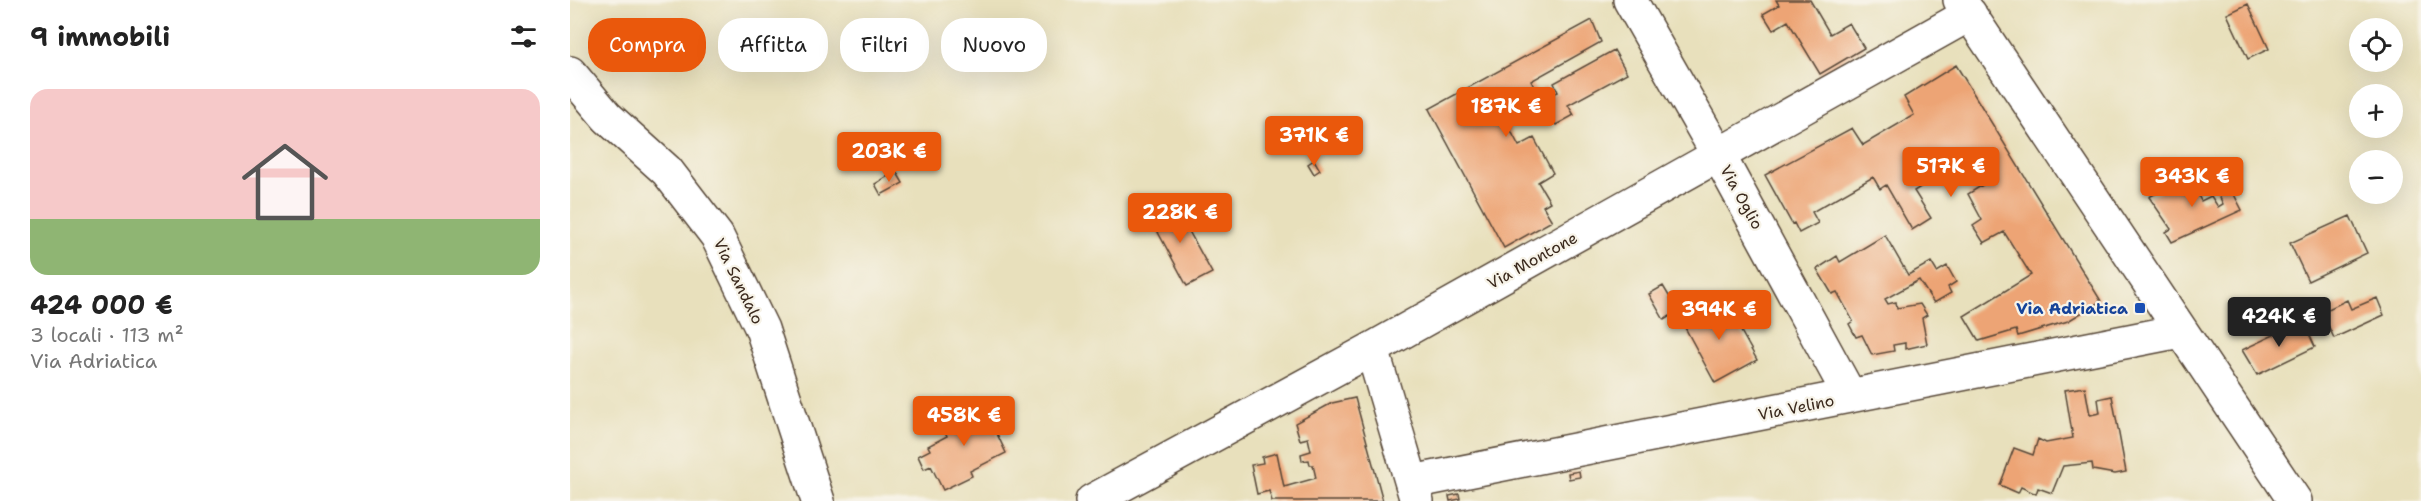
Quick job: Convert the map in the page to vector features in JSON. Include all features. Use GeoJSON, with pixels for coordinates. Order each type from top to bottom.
{"type":"FeatureCollection","features":[{"type":"Feature","properties":{"kind":"street","name":"Via Oglio"},"geometry":{"type":"LineString","coordinates":[[1630,0],[1719,156],[1850,396]]}},
{"type":"Feature","properties":{"kind":"street","name":"Via Montone"},"geometry":{"type":"LineString","coordinates":[[1092,501],[1372,349],[1719,156],[1965,7]]}},
{"type":"Feature","properties":{"kind":"street"},"geometry":{"type":"LineString","coordinates":[[1965,7],[2295,501]]}},
{"type":"Feature","properties":{"kind":"street","name":"Via Sandalo"},"geometry":{"type":"LineString","coordinates":[[570,73],[607,117],[667,171],[717,236],[762,329],[818,501]]}},
{"type":"Feature","properties":{"kind":"street","name":"Via Velino"},"geometry":{"type":"LineString","coordinates":[[1372,349],[1414,492],[1850,396],[2180,331]]}},
{"type":"Feature","properties":{"kind":"building"},"geometry":{"type":"Polygon","coordinates":[[[1776,0],[1810,0],[1830,34],[1849,23],[1864,48],[1820,74],[1788,21],[1773,30],[1763,14],[1779,5],[1776,0]]]}},
{"type":"Feature","properties":{"kind":"building"},"geometry":{"type":"Polygon","coordinates":[[[2248,4],[2269,49],[2248,59],[2227,14],[2248,4]]]}},
{"type":"Feature","properties":{"kind":"building"},"geometry":{"type":"Polygon","coordinates":[[[1592,20],[1601,42],[1531,81],[1537,92],[1501,112],[1519,146],[1534,138],[1553,173],[1538,182],[1550,202],[1543,206],[1552,221],[1504,248],[1429,109],[1592,20]]]}},
{"type":"Feature","properties":{"kind":"building"},"geometry":{"type":"Polygon","coordinates":[[[1614,50],[1627,73],[1568,105],[1574,115],[1556,125],[1538,92],[1546,87],[1550,95],[1558,92],[1554,83],[1614,50]]]}},
{"type":"Feature","properties":{"kind":"building"},"geometry":{"type":"Polygon","coordinates":[[[1956,65],[2101,301],[2068,321],[2018,336],[2016,330],[1979,341],[1964,316],[2031,275],[2004,232],[1984,243],[1973,226],[1982,220],[1968,194],[1986,183],[1979,170],[1964,180],[1955,165],[1914,191],[1931,218],[1912,230],[1886,185],[1880,189],[1873,177],[1812,212],[1818,223],[1799,233],[1765,175],[1852,128],[1863,145],[1914,115],[1904,97],[1956,65]]]}},
{"type":"Feature","properties":{"kind":"building"},"geometry":{"type":"Polygon","coordinates":[[[1314,160],[1320,170],[1314,174],[1308,164],[1314,160]]]}},
{"type":"Feature","properties":{"kind":"building"},"geometry":{"type":"Polygon","coordinates":[[[896,171],[903,183],[881,195],[875,184],[896,171]]]}},
{"type":"Feature","properties":{"kind":"building"},"geometry":{"type":"Polygon","coordinates":[[[2188,176],[2201,201],[2211,196],[2218,207],[2223,204],[2216,190],[2228,183],[2242,210],[2172,242],[2166,232],[2171,229],[2149,197],[2188,176]]]}},
{"type":"Feature","properties":{"kind":"building"},"geometry":{"type":"Polygon","coordinates":[[[1157,206],[1162,217],[1183,206],[1190,219],[1184,222],[1212,273],[1187,286],[1153,223],[1149,224],[1143,214],[1157,206]]]}},
{"type":"Feature","properties":{"kind":"building"},"geometry":{"type":"Polygon","coordinates":[[[2350,216],[2367,253],[2308,281],[2290,243],[2350,216]]]}},
{"type":"Feature","properties":{"kind":"building"},"geometry":{"type":"Polygon","coordinates":[[[1885,235],[1908,275],[1931,262],[1937,272],[1947,266],[1956,282],[1948,287],[1951,293],[1934,303],[1919,280],[1885,299],[1888,304],[1896,302],[1897,308],[1920,304],[1927,315],[1922,318],[1927,344],[1905,349],[1905,343],[1893,345],[1894,351],[1872,355],[1862,335],[1856,337],[1849,324],[1853,321],[1837,292],[1832,294],[1817,269],[1837,256],[1840,262],[1885,235]]]}},
{"type":"Feature","properties":{"kind":"building"},"geometry":{"type":"Polygon","coordinates":[[[1663,286],[1678,311],[1664,320],[1649,294],[1663,286]]]}},
{"type":"Feature","properties":{"kind":"building"},"geometry":{"type":"Polygon","coordinates":[[[2377,298],[2384,315],[2334,338],[2322,312],[2347,300],[2351,309],[2377,298]]]}},
{"type":"Feature","properties":{"kind":"building"},"geometry":{"type":"Polygon","coordinates":[[[1723,299],[1757,360],[1715,383],[1682,322],[1723,299]]]}},
{"type":"Feature","properties":{"kind":"building"},"geometry":{"type":"Polygon","coordinates":[[[2303,321],[2315,347],[2257,375],[2242,350],[2303,321]]]}},
{"type":"Feature","properties":{"kind":"building"},"geometry":{"type":"Polygon","coordinates":[[[2085,387],[2090,415],[2100,413],[2098,399],[2112,396],[2126,472],[2115,474],[2093,470],[2092,463],[2063,466],[2052,493],[2038,488],[2036,494],[2021,487],[2018,493],[2000,485],[2014,448],[2033,455],[2038,439],[2046,443],[2073,438],[2065,390],[2085,387]]]}},
{"type":"Feature","properties":{"kind":"building"},"geometry":{"type":"Polygon","coordinates":[[[1355,398],[1383,501],[1272,501],[1269,491],[1257,494],[1251,465],[1263,463],[1262,457],[1277,453],[1284,487],[1316,478],[1313,465],[1310,465],[1309,460],[1302,461],[1301,454],[1311,451],[1308,438],[1300,440],[1295,423],[1332,403],[1355,398]]]}},
{"type":"Feature","properties":{"kind":"building"},"geometry":{"type":"Polygon","coordinates":[[[981,400],[1006,453],[970,471],[972,476],[943,490],[931,466],[924,469],[918,456],[930,450],[928,446],[947,436],[941,424],[969,414],[966,407],[981,400]]]}},
{"type":"Feature","properties":{"kind":"building"},"geometry":{"type":"Polygon","coordinates":[[[1579,471],[1580,477],[1569,479],[1568,473],[1579,471]]]}},
{"type":"Feature","properties":{"kind":"building"},"geometry":{"type":"Polygon","coordinates":[[[1459,494],[1460,499],[1450,501],[1449,496],[1459,494]]]}},
{"type":"Feature","properties":{"kind":"place","name":"Via Adriatica"},"geometry":{"type":"Point","coordinates":[2140,308]}}]}
